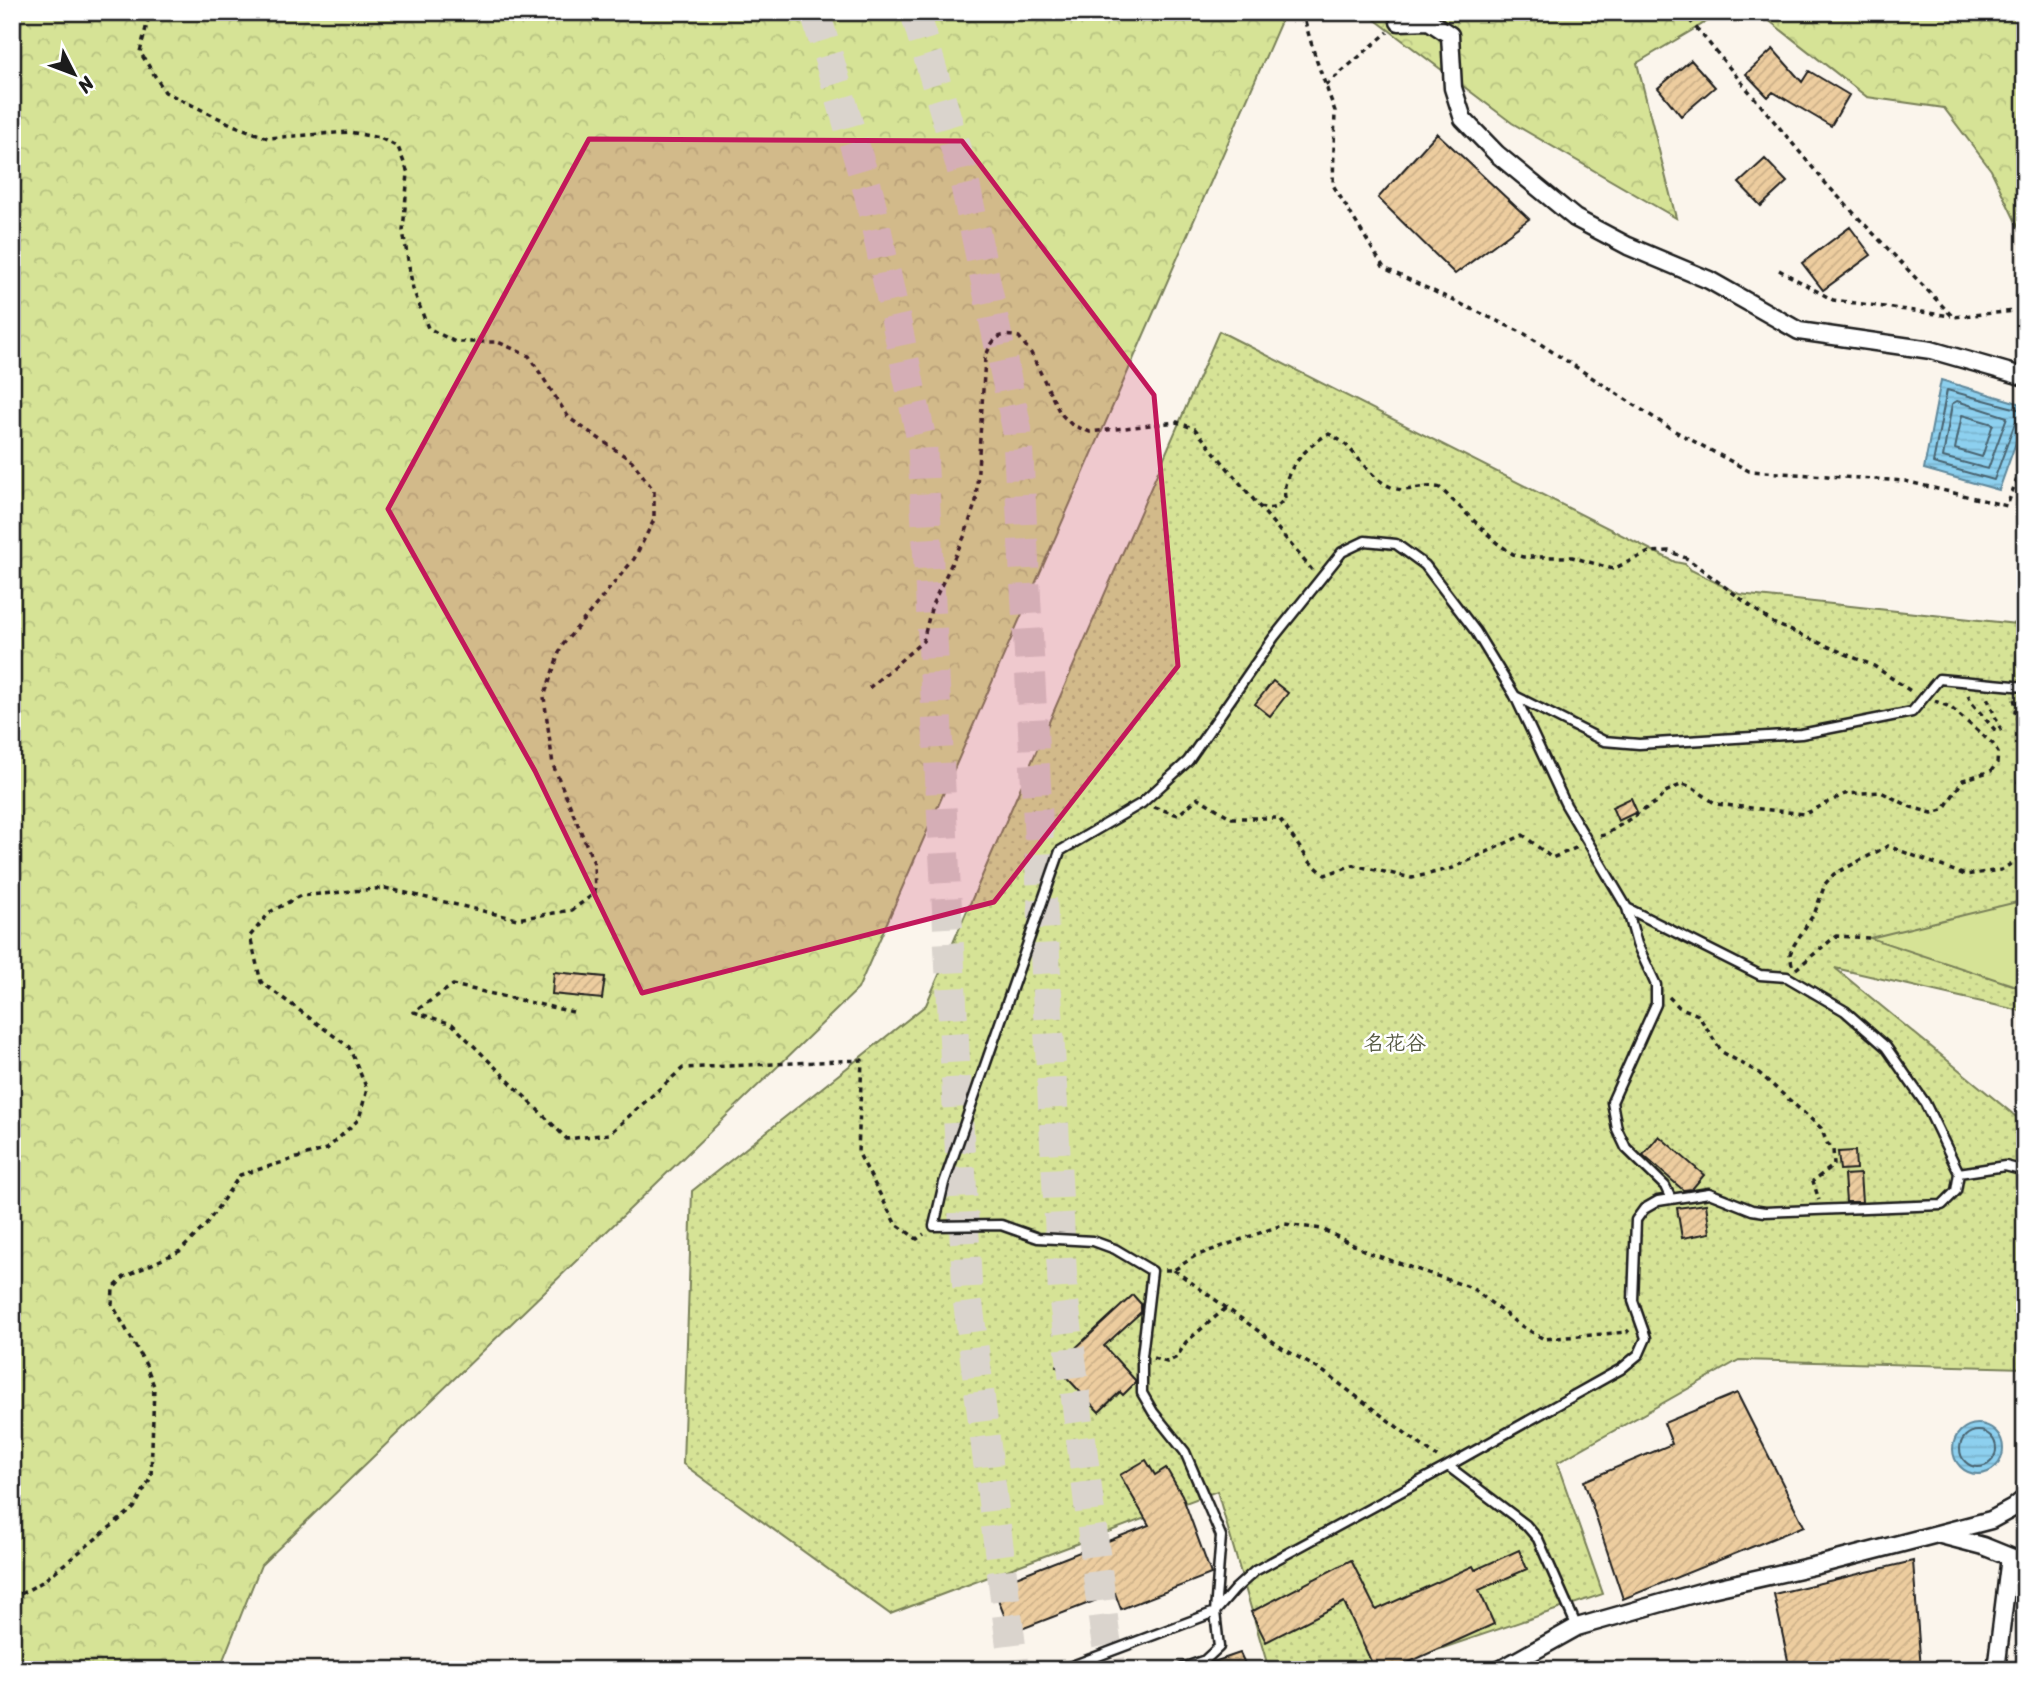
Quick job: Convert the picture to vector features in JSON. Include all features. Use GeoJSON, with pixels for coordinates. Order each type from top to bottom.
{"type":"FeatureCollection","features":[{"type":"Feature","properties":{"kind":"street"},"geometry":{"type":"LineString","coordinates":[[1399,22],[1429,21],[1450,35],[1453,88],[1463,119],[1497,154],[1575,218],[1628,246],[1709,280],[1799,331],[1931,350],[2025,377]]}},
{"type":"Feature","properties":{"kind":"street"},"geometry":{"type":"LineString","coordinates":[[1500,1670],[1577,1627],[1711,1589],[1991,1520],[2025,1498]]}},
{"type":"Feature","properties":{"kind":"street"},"geometry":{"type":"LineString","coordinates":[[1938,1535],[1983,1546],[2017,1560],[1996,1670]]}},
{"type":"Feature","properties":{"kind":"lane"},"geometry":{"type":"LineString","coordinates":[[1177,1670],[1205,1660],[1219,1647],[1215,1612],[1221,1536],[1185,1452],[1153,1412],[1142,1393],[1142,1356],[1152,1271],[1115,1249],[1093,1241],[1038,1238],[1001,1224],[934,1226],[944,1183],[1060,851],[1142,803],[1188,761],[1274,636],[1342,552],[1365,541],[1396,544],[1425,565],[1476,632],[1515,696],[1566,805],[1627,908],[1637,943],[1656,985],[1656,1004],[1612,1102],[1617,1129],[1626,1148],[1665,1186],[1671,1199]]}},
{"type":"Feature","properties":{"kind":"lane"},"geometry":{"type":"LineString","coordinates":[[1515,696],[1604,741],[1639,744],[1801,734],[1912,712],[1939,678],[2025,687]]}},
{"type":"Feature","properties":{"kind":"lane"},"geometry":{"type":"LineString","coordinates":[[1061,1670],[1215,1612],[1255,1571],[1621,1369],[1639,1353],[1646,1338],[1633,1301],[1636,1220],[1644,1209],[1658,1201],[1709,1193],[1752,1210],[1765,1212],[1942,1205],[1956,1191],[1959,1173],[1925,1102],[1886,1047],[1845,1012],[1787,977],[1760,975],[1627,908]]}},
{"type":"Feature","properties":{"kind":"lane"},"geometry":{"type":"LineString","coordinates":[[1959,1173],[2006,1166],[2025,1171]]}},
{"type":"Feature","properties":{"kind":"lane"},"geometry":{"type":"LineString","coordinates":[[1448,1466],[1526,1525],[1538,1539],[1577,1627]]}},
{"type":"Feature","properties":{"kind":"path"},"geometry":{"type":"LineString","coordinates":[[12,1599],[41,1583],[134,1508],[151,1477],[154,1386],[146,1365],[112,1304],[113,1289],[124,1277],[180,1251],[206,1225],[240,1175],[327,1149],[359,1119],[367,1090],[349,1047],[261,982],[250,936],[270,912],[300,896],[385,888],[517,919],[572,911],[595,894],[594,863],[552,765],[544,697],[561,647],[634,559],[654,520],[654,491],[632,461],[569,418],[529,356],[498,342],[455,342],[428,328],[413,289],[402,231],[408,173],[398,147],[380,138],[349,132],[268,138],[233,125],[165,92],[140,51],[150,12]]}},
{"type":"Feature","properties":{"kind":"path"},"geometry":{"type":"LineString","coordinates":[[1302,12],[1335,111],[1333,185],[1384,268],[1525,334],[1673,430],[1749,471],[1905,481],[2007,506],[2025,457]]}},
{"type":"Feature","properties":{"kind":"path"},"geometry":{"type":"LineString","coordinates":[[1683,12],[1828,186],[1953,317]]}},
{"type":"Feature","properties":{"kind":"path"},"geometry":{"type":"LineString","coordinates":[[2016,12],[2025,26]]}},
{"type":"Feature","properties":{"kind":"path"},"geometry":{"type":"LineString","coordinates":[[1326,85],[1399,22]]}},
{"type":"Feature","properties":{"kind":"path"},"geometry":{"type":"LineString","coordinates":[[1779,270],[1833,300],[1953,317],[2025,310]]}},
{"type":"Feature","properties":{"kind":"path"},"geometry":{"type":"LineString","coordinates":[[869,688],[922,641],[932,605],[965,535],[976,500],[985,358],[992,340],[1001,336],[1019,337],[1031,353],[1060,413],[1072,425],[1090,432],[1177,422],[1195,429],[1320,580]]}},
{"type":"Feature","properties":{"kind":"path"},"geometry":{"type":"LineString","coordinates":[[1142,803],[1178,815],[1198,798],[1232,818],[1279,818],[1310,862],[1325,875],[1353,865],[1412,878],[1453,867],[1523,835],[1552,858],[1578,847],[1586,839],[1605,835],[1659,800],[1665,792],[1683,784],[1716,804],[1805,814],[1845,794],[1881,792],[1932,813],[1943,810],[1964,779],[1991,771],[1997,763],[1998,753],[1993,744],[1950,707],[1915,694],[1874,666],[1773,622],[1688,559],[1669,551],[1649,552],[1613,569],[1572,557],[1523,557],[1513,554],[1497,543],[1440,488],[1430,485],[1411,491],[1392,488],[1364,467],[1346,444],[1329,434],[1320,438],[1291,469],[1283,487],[1285,496],[1281,505],[1272,509],[1259,507]]}},
{"type":"Feature","properties":{"kind":"path"},"geometry":{"type":"LineString","coordinates":[[2025,735],[2020,744],[2025,745]]}},
{"type":"Feature","properties":{"kind":"path"},"geometry":{"type":"LineString","coordinates":[[1787,977],[1792,964],[1790,954],[1815,912],[1825,884],[1834,874],[1888,846],[1965,875],[2001,870],[2017,860],[2025,840],[2018,782],[2025,770]]}},
{"type":"Feature","properties":{"kind":"path"},"geometry":{"type":"LineString","coordinates":[[1787,977],[1836,936],[1870,938]]}},
{"type":"Feature","properties":{"kind":"path"},"geometry":{"type":"LineString","coordinates":[[573,1012],[453,985],[414,1012],[452,1024],[566,1139],[609,1134],[683,1068],[862,1060],[858,1152],[895,1223],[917,1239],[934,1226]]}},
{"type":"Feature","properties":{"kind":"path"},"geometry":{"type":"LineString","coordinates":[[1656,985],[1679,1007],[1698,1015],[1723,1052],[1759,1073],[1821,1128],[1833,1150],[1834,1165],[1813,1181],[1820,1202],[1808,1204]]}},
{"type":"Feature","properties":{"kind":"path"},"geometry":{"type":"LineString","coordinates":[[1152,1271],[1174,1270],[1195,1256],[1286,1224],[1322,1230],[1369,1253],[1472,1288],[1518,1324],[1544,1339],[1628,1332],[1639,1317]]}},
{"type":"Feature","properties":{"kind":"path"},"geometry":{"type":"LineString","coordinates":[[1174,1270],[1282,1348],[1324,1373],[1448,1466]]}},
{"type":"Feature","properties":{"kind":"path"},"geometry":{"type":"LineString","coordinates":[[1142,1356],[1167,1362],[1177,1357],[1186,1342],[1226,1308]]}},
{"type":"Feature","properties":{"kind":"highlighted area"},"geometry":{"type":"Polygon","coordinates":[[[589,139],[962,141],[1154,395],[1178,666],[994,902],[642,993],[535,771],[388,509],[589,139]]]}},
{"type":"Feature","properties":{"kind":"green space"},"geometry":{"type":"Polygon","coordinates":[[[12,12],[1285,12],[858,989],[261,1565],[219,1670],[12,1670],[12,12]]]}},
{"type":"Feature","properties":{"kind":"green space"},"geometry":{"type":"Polygon","coordinates":[[[1365,12],[1723,12],[1637,63],[1676,218],[1512,123],[1365,12]]]}},
{"type":"Feature","properties":{"kind":"green space"},"geometry":{"type":"Polygon","coordinates":[[[1758,12],[2025,12],[2025,241],[1991,170],[1944,108],[1867,97],[1758,12]]]}},
{"type":"Feature","properties":{"kind":"green space","name":"名花谷"},"geometry":{"type":"Polygon","coordinates":[[[1219,331],[1675,562],[1685,564],[1691,570],[1739,594],[2025,625],[2025,1012],[1835,968],[2025,1124],[2025,1368],[1739,1360],[1557,1463],[1603,1594],[1378,1670],[1269,1670],[1217,1491],[890,1614],[683,1464],[692,1191],[926,1005],[1219,331]]]}},
{"type":"Feature","properties":{"kind":"green space"},"geometry":{"type":"Polygon","coordinates":[[[2025,900],[2025,989],[1870,938],[2025,900]]]}},
{"type":"Feature","properties":{"kind":"water"},"geometry":{"type":"Polygon","coordinates":[[[1941,380],[2025,405],[2025,417],[1999,490],[1924,469],[1941,380]]]}},
{"type":"Feature","properties":{"kind":"water"},"geometry":{"type":"Polygon","coordinates":[[[1978,1424],[1996,1431],[2003,1449],[1996,1467],[1978,1474],[1960,1467],[1953,1449],[1960,1431],[1978,1424]]]}},
{"type":"Feature","properties":{"kind":"building"},"geometry":{"type":"Polygon","coordinates":[[[1773,49],[1802,82],[1809,71],[1849,95],[1831,126],[1773,92],[1768,97],[1746,74],[1773,49]]]}},
{"type":"Feature","properties":{"kind":"building"},"geometry":{"type":"Polygon","coordinates":[[[1691,60],[1715,87],[1681,116],[1658,88],[1691,60]]]}},
{"type":"Feature","properties":{"kind":"building"},"geometry":{"type":"Polygon","coordinates":[[[1437,133],[1529,219],[1455,274],[1378,198],[1437,133]]]}},
{"type":"Feature","properties":{"kind":"building"},"geometry":{"type":"Polygon","coordinates":[[[1765,159],[1787,182],[1761,206],[1739,183],[1765,159]]]}},
{"type":"Feature","properties":{"kind":"building"},"geometry":{"type":"Polygon","coordinates":[[[1850,227],[1871,255],[1823,290],[1802,263],[1850,227]]]}},
{"type":"Feature","properties":{"kind":"building"},"geometry":{"type":"Polygon","coordinates":[[[1273,681],[1288,693],[1270,716],[1255,704],[1273,681]]]}},
{"type":"Feature","properties":{"kind":"building"},"geometry":{"type":"Polygon","coordinates":[[[1631,798],[1637,812],[1618,821],[1612,807],[1631,798]]]}},
{"type":"Feature","properties":{"kind":"building"},"geometry":{"type":"Polygon","coordinates":[[[554,972],[605,977],[602,999],[552,994],[554,972]]]}},
{"type":"Feature","properties":{"kind":"building"},"geometry":{"type":"Polygon","coordinates":[[[1659,1136],[1704,1175],[1692,1189],[1683,1190],[1643,1155],[1659,1136]]]}},
{"type":"Feature","properties":{"kind":"building"},"geometry":{"type":"Polygon","coordinates":[[[1855,1151],[1856,1169],[1840,1170],[1838,1152],[1855,1151]]]}},
{"type":"Feature","properties":{"kind":"building"},"geometry":{"type":"Polygon","coordinates":[[[1860,1174],[1862,1202],[1846,1202],[1844,1175],[1860,1174]]]}},
{"type":"Feature","properties":{"kind":"building"},"geometry":{"type":"Polygon","coordinates":[[[1706,1204],[1710,1233],[1682,1238],[1677,1208],[1706,1204]]]}},
{"type":"Feature","properties":{"kind":"building"},"geometry":{"type":"Polygon","coordinates":[[[1133,1295],[1141,1304],[1141,1312],[1104,1346],[1135,1383],[1123,1395],[1120,1392],[1099,1412],[1056,1366],[1133,1295]]]}},
{"type":"Feature","properties":{"kind":"building"},"geometry":{"type":"Polygon","coordinates":[[[1737,1393],[1804,1526],[1623,1599],[1584,1481],[1672,1444],[1664,1423],[1737,1393]]]}},
{"type":"Feature","properties":{"kind":"building"},"geometry":{"type":"Polygon","coordinates":[[[1146,1460],[1155,1475],[1166,1468],[1182,1495],[1211,1574],[1121,1609],[1115,1593],[1011,1633],[993,1586],[1149,1525],[1120,1475],[1146,1460]]]}},
{"type":"Feature","properties":{"kind":"building"},"geometry":{"type":"Polygon","coordinates":[[[1519,1550],[1527,1569],[1479,1590],[1494,1624],[1392,1670],[1375,1670],[1344,1602],[1266,1642],[1251,1612],[1351,1560],[1376,1610],[1473,1566],[1475,1570],[1519,1550]]]}},
{"type":"Feature","properties":{"kind":"building"},"geometry":{"type":"Polygon","coordinates":[[[1913,1561],[1921,1670],[1790,1670],[1774,1594],[1913,1561]]]}},
{"type":"Feature","properties":{"kind":"building"},"geometry":{"type":"Polygon","coordinates":[[[1240,1653],[1248,1670],[1199,1670],[1211,1663],[1240,1653]]]}},
{"type":"Feature","properties":{"kind":"tunnel"},"geometry":{"type":"LineString","coordinates":[[815,12],[869,194],[922,442],[968,1302],[1014,1670]]}},
{"type":"Feature","properties":{"kind":"tunnel"},"geometry":{"type":"LineString","coordinates":[[915,12],[962,170],[1017,429],[1063,1293],[1105,1634],[1112,1670]]}}]}
